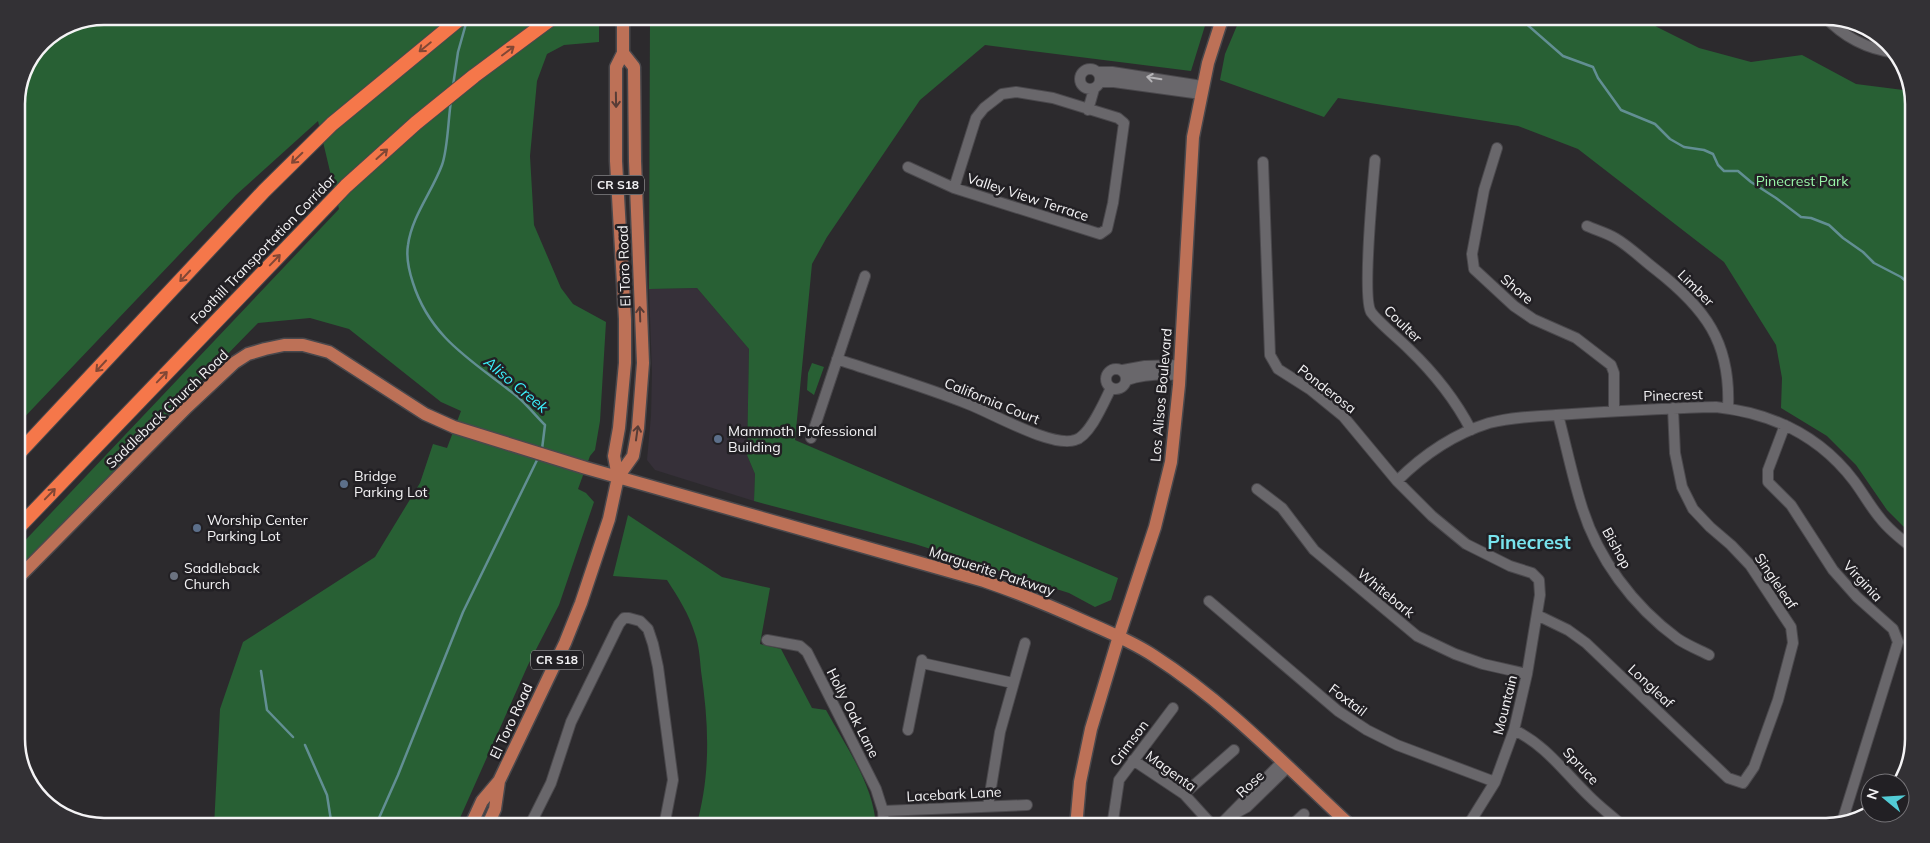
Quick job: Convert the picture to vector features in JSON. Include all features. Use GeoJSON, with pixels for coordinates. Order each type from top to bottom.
{"type":"FeatureCollection","features":[{"type":"Feature","properties":{"kind":"highway"},"geometry":{"type":"LineString","coordinates":[[25,446],[264,192],[332,124],[451,25]]}},
{"type":"Feature","properties":{"kind":"highway","name":"Foothill Transportation Corridor"},"geometry":{"type":"LineString","coordinates":[[25,521],[346,186],[416,123],[474,76],[543,25]]}},
{"type":"Feature","properties":{"kind":"main road","name":"El Toro Road"},"geometry":{"type":"LineString","coordinates":[[474,818],[482,801],[499,780],[565,643],[581,603],[609,519],[618,477],[614,456],[619,428],[625,363],[616,162],[616,67],[623,53],[623,25]]}},
{"type":"Feature","properties":{"kind":"main road","name":"Los Alisos Boulevard"},"geometry":{"type":"LineString","coordinates":[[1077,818],[1080,782],[1091,728],[1155,527],[1171,462],[1180,370],[1191,168],[1201,90],[1220,25]]}},
{"type":"Feature","properties":{"kind":"main road","name":"El Toro Road"},"geometry":{"type":"LineString","coordinates":[[618,477],[633,456],[638,428],[643,363],[635,161],[634,67],[623,53]]}},
{"type":"Feature","properties":{"kind":"main road","name":"Saddleback Church Road"},"geometry":{"type":"LineString","coordinates":[[25,571],[187,407],[234,363],[248,354],[264,348],[303,345],[329,352],[425,414],[454,427],[618,477]]}},
{"type":"Feature","properties":{"kind":"main road","name":"Marguerite Parkway"},"geometry":{"type":"LineString","coordinates":[[618,477],[984,581],[1029,596],[1119,636],[1153,655],[1186,677],[1225,708],[1342,818]]}},
{"type":"Feature","properties":{"kind":"main road","name":"El Toro Road"},"geometry":{"type":"LineString","coordinates":[[491,818],[495,809],[499,780]]}},
{"type":"Feature","properties":{"kind":"street"},"geometry":{"type":"LineString","coordinates":[[1833,26],[1859,44],[1884,50]]}},
{"type":"Feature","properties":{"kind":"street"},"geometry":{"type":"LineString","coordinates":[[1075,105],[1081,85],[1080,75],[1085,70],[1092,69],[1097,81],[1088,110]]}},
{"type":"Feature","properties":{"kind":"street"},"geometry":{"type":"LineString","coordinates":[[1081,85],[1087,89],[1097,81],[1201,90]]}},
{"type":"Feature","properties":{"kind":"street","name":"Valley View Terrace"},"geometry":{"type":"LineString","coordinates":[[908,167],[954,188],[1094,233],[1103,233],[1107,229],[1113,204],[1124,126],[1120,119],[1053,98],[1016,92],[1002,94],[979,114],[972,126],[954,188]]}},
{"type":"Feature","properties":{"kind":"street","name":"Shore"},"geometry":{"type":"LineString","coordinates":[[1497,148],[1484,190],[1472,254],[1474,269],[1514,306],[1533,319],[1576,338],[1611,365],[1614,373],[1614,411]]}},
{"type":"Feature","properties":{"kind":"street","name":"Coulter"},"geometry":{"type":"LineString","coordinates":[[1375,160],[1368,262],[1370,311],[1417,356],[1446,388],[1471,430]]}},
{"type":"Feature","properties":{"kind":"street","name":"Ponderosa"},"geometry":{"type":"LineString","coordinates":[[1263,162],[1270,355],[1278,369],[1311,390],[1343,416],[1397,481],[1432,516],[1466,544],[1510,566],[1532,573],[1539,580]]}},
{"type":"Feature","properties":{"kind":"street","name":"Limber"},"geometry":{"type":"LineString","coordinates":[[1587,226],[1616,238],[1679,288],[1709,322],[1719,343],[1727,371],[1729,386],[1728,408]]}},
{"type":"Feature","properties":{"kind":"street"},"geometry":{"type":"LineString","coordinates":[[811,438],[865,276]]}},
{"type":"Feature","properties":{"kind":"street","name":"California Court"},"geometry":{"type":"LineString","coordinates":[[837,359],[967,404],[1030,432],[1065,441],[1077,440],[1086,433],[1111,388]]}},
{"type":"Feature","properties":{"kind":"street","name":"California Court"},"geometry":{"type":"LineString","coordinates":[[1125,375],[1145,366],[1180,370]]}},
{"type":"Feature","properties":{"kind":"street","name":"California Court"},"geometry":{"type":"LineString","coordinates":[[1111,388],[1106,382],[1108,372],[1114,368],[1125,375]]}},
{"type":"Feature","properties":{"kind":"street","name":"California Court"},"geometry":{"type":"LineString","coordinates":[[1111,388],[1122,388],[1125,375]]}},
{"type":"Feature","properties":{"kind":"street","name":"Singleleaf"},"geometry":{"type":"LineString","coordinates":[[1673,408],[1675,453],[1682,488],[1693,509],[1710,528],[1731,545],[1750,565],[1791,627],[1793,643],[1778,700],[1754,767],[1743,783]]}},
{"type":"Feature","properties":{"kind":"street","name":"Pinecrest"},"geometry":{"type":"LineString","coordinates":[[1397,481],[1435,449],[1471,430],[1489,423],[1510,419],[1614,411],[1728,408],[1785,424],[1819,445],[1835,459],[1853,480],[1881,519],[1905,541]]}},
{"type":"Feature","properties":{"kind":"street","name":"Bishop"},"geometry":{"type":"LineString","coordinates":[[1558,415],[1581,505],[1594,537],[1609,566],[1628,591],[1652,616],[1679,640],[1709,655]]}},
{"type":"Feature","properties":{"kind":"street","name":"Virginia"},"geometry":{"type":"LineString","coordinates":[[1785,424],[1768,470],[1768,482],[1791,505],[1833,570],[1857,597],[1894,629],[1898,642],[1844,815]]}},
{"type":"Feature","properties":{"kind":"street","name":"Whitebark"},"geometry":{"type":"LineString","coordinates":[[1256,489],[1282,508],[1314,550],[1417,636],[1455,654],[1483,664],[1527,674]]}},
{"type":"Feature","properties":{"kind":"street","name":"Mountain"},"geometry":{"type":"LineString","coordinates":[[1473,818],[1495,782],[1514,730],[1527,674],[1537,615],[1540,595],[1539,580]]}},
{"type":"Feature","properties":{"kind":"street","name":"Foxtail"},"geometry":{"type":"LineString","coordinates":[[1209,601],[1338,711],[1367,730],[1397,744],[1495,782]]}},
{"type":"Feature","properties":{"kind":"street","name":"Longleaf"},"geometry":{"type":"LineString","coordinates":[[1537,615],[1568,630],[1586,643],[1728,778],[1743,783]]}},
{"type":"Feature","properties":{"kind":"street"},"geometry":{"type":"LineString","coordinates":[[534,818],[551,783],[578,706],[619,624],[624,618],[629,618],[640,621],[648,629],[658,667],[673,780],[666,818]]}},
{"type":"Feature","properties":{"kind":"street","name":"Holly Oak Lane"},"geometry":{"type":"LineString","coordinates":[[767,640],[800,646],[807,652],[876,790],[883,818]]}},
{"type":"Feature","properties":{"kind":"street"},"geometry":{"type":"LineString","coordinates":[[988,806],[1000,732],[1026,643]]}},
{"type":"Feature","properties":{"kind":"street"},"geometry":{"type":"LineString","coordinates":[[908,730],[922,661],[1013,683]]}},
{"type":"Feature","properties":{"kind":"street","name":"Crimson"},"geometry":{"type":"LineString","coordinates":[[1113,818],[1119,780],[1132,760],[1173,708]]}},
{"type":"Feature","properties":{"kind":"street","name":"Spruce"},"geometry":{"type":"LineString","coordinates":[[1514,730],[1532,739],[1546,750],[1589,796],[1614,818]]}},
{"type":"Feature","properties":{"kind":"street"},"geometry":{"type":"LineString","coordinates":[[1184,794],[1234,750]]}},
{"type":"Feature","properties":{"kind":"street","name":"Magenta"},"geometry":{"type":"LineString","coordinates":[[1132,760],[1184,794],[1206,818]]}},
{"type":"Feature","properties":{"kind":"street","name":"Rose"},"geometry":{"type":"LineString","coordinates":[[1229,817],[1247,807],[1285,764]]}},
{"type":"Feature","properties":{"kind":"street","name":"Lacebark Lane"},"geometry":{"type":"LineString","coordinates":[[883,811],[1026,805]]}},
{"type":"Feature","properties":{"kind":"street"},"geometry":{"type":"LineString","coordinates":[[1300,818],[1304,814]]}},
{"type":"Feature","properties":{"kind":"shaded area"},"geometry":{"type":"Polygon","coordinates":[[[697,288],[749,349],[747,455],[755,474],[754,501],[655,470],[647,460],[652,372],[649,289],[697,288]]]}},
{"type":"Feature","properties":{"kind":"green space"},"geometry":{"type":"Polygon","coordinates":[[[104,25],[599,25],[599,42],[564,45],[547,54],[537,81],[530,156],[534,225],[561,288],[573,304],[606,322],[600,421],[595,450],[590,456],[578,489],[586,493],[594,502],[559,605],[528,665],[460,818],[214,818],[220,709],[243,642],[375,557],[420,483],[433,444],[447,448],[461,411],[441,402],[349,329],[310,318],[258,323],[25,562],[25,540],[339,209],[318,121],[236,195],[25,417],[25,99],[33,69],[41,56],[65,36],[79,29],[104,25]]]}},
{"type":"Feature","properties":{"kind":"green space"},"geometry":{"type":"Polygon","coordinates":[[[650,25],[1205,25],[1191,71],[985,45],[920,100],[827,237],[812,264],[795,440],[1118,578],[1111,600],[1095,607],[1069,593],[915,544],[754,501],[755,474],[747,455],[749,349],[697,288],[649,289],[650,25]]]}},
{"type":"Feature","properties":{"kind":"green space","name":"Pinecrest Park"},"geometry":{"type":"Polygon","coordinates":[[[1237,25],[1654,25],[1699,48],[1751,62],[1802,55],[1856,84],[1903,90],[1905,99],[1905,528],[1887,510],[1856,465],[1827,436],[1781,408],[1782,378],[1776,345],[1724,262],[1578,149],[1518,126],[1338,98],[1324,117],[1220,80],[1225,54],[1237,25]]]}},
{"type":"Feature","properties":{"kind":"green space"},"geometry":{"type":"Polygon","coordinates":[[[812,363],[824,367],[814,395],[807,390],[808,373],[812,363]]]}},
{"type":"Feature","properties":{"kind":"green space"},"geometry":{"type":"Polygon","coordinates":[[[628,515],[722,577],[770,588],[760,644],[781,649],[812,708],[826,710],[865,781],[875,818],[698,818],[706,769],[707,730],[700,657],[693,627],[667,580],[613,576],[628,515]]]}},
{"type":"Feature","properties":{"kind":"waterway","name":"Aliso Creek"},"geometry":{"type":"LineString","coordinates":[[453,86],[458,52],[466,25]]}},
{"type":"Feature","properties":{"kind":"waterway"},"geometry":{"type":"LineString","coordinates":[[1528,25],[1563,56],[1593,67],[1598,78],[1621,110],[1655,124],[1670,139],[1684,147],[1704,150],[1713,154],[1718,165],[1724,171],[1738,171],[1801,217],[1811,218],[1829,225],[1874,263],[1905,280]]}},
{"type":"Feature","properties":{"kind":"waterway","name":"Aliso Creek"},"geometry":{"type":"LineString","coordinates":[[451,101],[447,142],[442,165],[410,234],[407,254],[410,274],[421,303],[443,335],[471,361],[519,398],[545,425],[542,449]]}},
{"type":"Feature","properties":{"kind":"waterway","name":"Aliso Creek"},"geometry":{"type":"LineString","coordinates":[[379,818],[463,612],[539,456]]}},
{"type":"Feature","properties":{"kind":"waterway"},"geometry":{"type":"LineString","coordinates":[[261,671],[267,710],[293,737]]}},
{"type":"Feature","properties":{"kind":"waterway"},"geometry":{"type":"LineString","coordinates":[[305,745],[327,795],[331,818]]}},
{"type":"Feature","properties":{"kind":"place","name":"Mammoth Professional Building"},"geometry":{"type":"Point","coordinates":[718,439]}},
{"type":"Feature","properties":{"kind":"place","name":"Bridge Parking Lot"},"geometry":{"type":"Point","coordinates":[344,484]}},
{"type":"Feature","properties":{"kind":"place","name":"Worship Center Parking Lot"},"geometry":{"type":"Point","coordinates":[197,528]}},
{"type":"Feature","properties":{"kind":"place","name":"Saddleback Church"},"geometry":{"type":"Point","coordinates":[174,576]}},
{"type":"Feature","properties":{"kind":"district","name":"Pinecrest"},"geometry":{"type":"Point","coordinates":[1529,542]}}]}
